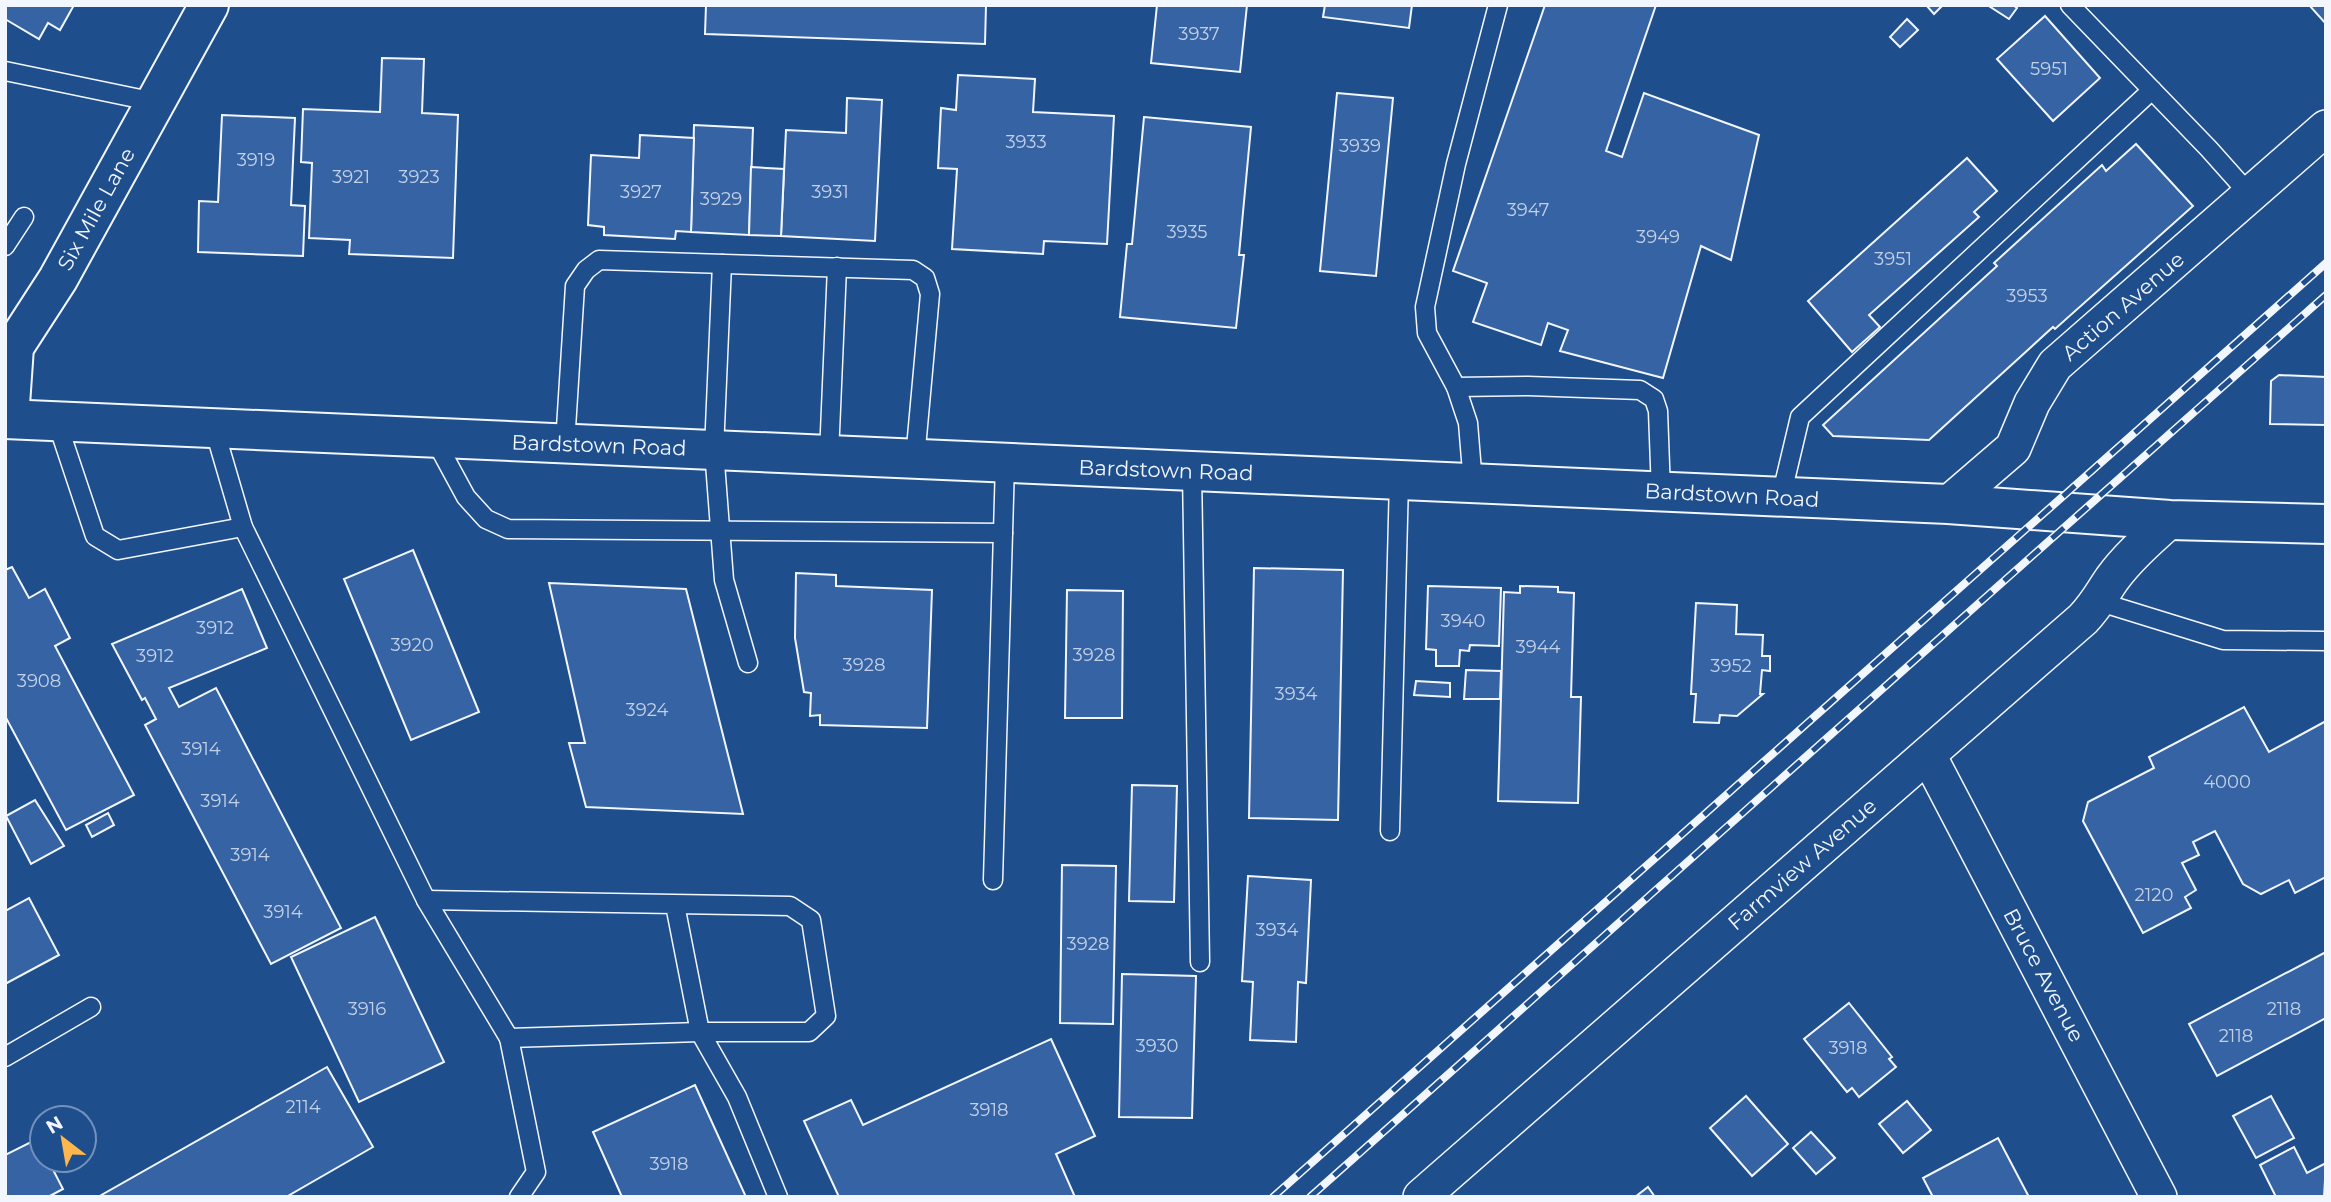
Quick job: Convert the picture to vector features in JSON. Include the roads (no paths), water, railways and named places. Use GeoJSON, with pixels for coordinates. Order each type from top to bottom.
{"type":"FeatureCollection","features":[{"type":"Feature","properties":{"kind":"main road","name":"Six Mile Lane"},"geometry":{"type":"LineString","coordinates":[[7,419],[14,347],[58,279],[209,5]]}},
{"type":"Feature","properties":{"kind":"main road","name":"Bardstown Road"},"geometry":{"type":"LineString","coordinates":[[7,419],[1781,497],[2170,520],[2326,524]]}},
{"type":"Feature","properties":{"kind":"street","name":"Action Avenue"},"geometry":{"type":"LineString","coordinates":[[1948,505],[2013,448],[2032,403],[2055,365],[2326,128]]}},
{"type":"Feature","properties":{"kind":"street","name":"Farmview Avenue"},"geometry":{"type":"LineString","coordinates":[[1421,1197],[2083,619],[2100,602],[2112,580],[2133,554],[2170,520]]}},
{"type":"Feature","properties":{"kind":"street","name":"Bruce Avenue"},"geometry":{"type":"LineString","coordinates":[[1928,755],[2159,1197]]}},
{"type":"Feature","properties":{"kind":"lane"},"geometry":{"type":"LineString","coordinates":[[1472,484],[1468,424],[1456,387],[1427,333],[1424,307],[1455,164],[1498,5]]}},
{"type":"Feature","properties":{"kind":"lane"},"geometry":{"type":"LineString","coordinates":[[2070,5],[2250,195]]}},
{"type":"Feature","properties":{"kind":"lane"},"geometry":{"type":"LineString","coordinates":[[5,71],[155,102]]}},
{"type":"Feature","properties":{"kind":"lane"},"geometry":{"type":"LineString","coordinates":[[1781,497],[1800,417],[2152,90]]}},
{"type":"Feature","properties":{"kind":"lane"},"geometry":{"type":"LineString","coordinates":[[5,247],[24,217]]}},
{"type":"Feature","properties":{"kind":"lane"},"geometry":{"type":"LineString","coordinates":[[565,444],[575,286],[586,270],[599,260],[913,270],[925,278],[930,294],[915,459]]}},
{"type":"Feature","properties":{"kind":"lane"},"geometry":{"type":"LineString","coordinates":[[722,264],[713,450],[723,580],[748,663]]}},
{"type":"Feature","properties":{"kind":"lane"},"geometry":{"type":"LineString","coordinates":[[829,456],[837,267]]}},
{"type":"Feature","properties":{"kind":"lane"},"geometry":{"type":"LineString","coordinates":[[1456,387],[1528,386],[1640,390],[1654,399],[1658,411],[1661,492]]}},
{"type":"Feature","properties":{"kind":"lane"},"geometry":{"type":"LineString","coordinates":[[57,422],[95,536],[118,550],[243,527]]}},
{"type":"Feature","properties":{"kind":"lane"},"geometry":{"type":"LineString","coordinates":[[214,428],[243,527],[426,900],[509,1038],[536,1172],[519,1197]]}},
{"type":"Feature","properties":{"kind":"lane"},"geometry":{"type":"LineString","coordinates":[[434,438],[466,497],[486,519],[508,529],[1003,533]]}},
{"type":"Feature","properties":{"kind":"lane"},"geometry":{"type":"LineString","coordinates":[[993,880],[1005,463]]}},
{"type":"Feature","properties":{"kind":"lane"},"geometry":{"type":"LineString","coordinates":[[1192,471],[1200,962]]}},
{"type":"Feature","properties":{"kind":"lane"},"geometry":{"type":"LineString","coordinates":[[1390,831],[1399,480]]}},
{"type":"Feature","properties":{"kind":"lane"},"geometry":{"type":"LineString","coordinates":[[2100,602],[2223,640],[2326,641]]}},
{"type":"Feature","properties":{"kind":"lane"},"geometry":{"type":"LineString","coordinates":[[426,900],[790,906],[811,920],[826,1016],[809,1032],[700,1032],[509,1038]]}},
{"type":"Feature","properties":{"kind":"lane"},"geometry":{"type":"LineString","coordinates":[[674,905],[700,1032],[737,1097],[778,1197]]}},
{"type":"Feature","properties":{"kind":"lane"},"geometry":{"type":"LineString","coordinates":[[5,1057],[91,1007]]}},
{"type":"Feature","properties":{"kind":"railway"},"geometry":{"type":"LineString","coordinates":[[1273,1197],[2326,263]]}},
{"type":"Feature","properties":{"kind":"railway"},"geometry":{"type":"LineString","coordinates":[[1310,1197],[2326,295]]}}]}
